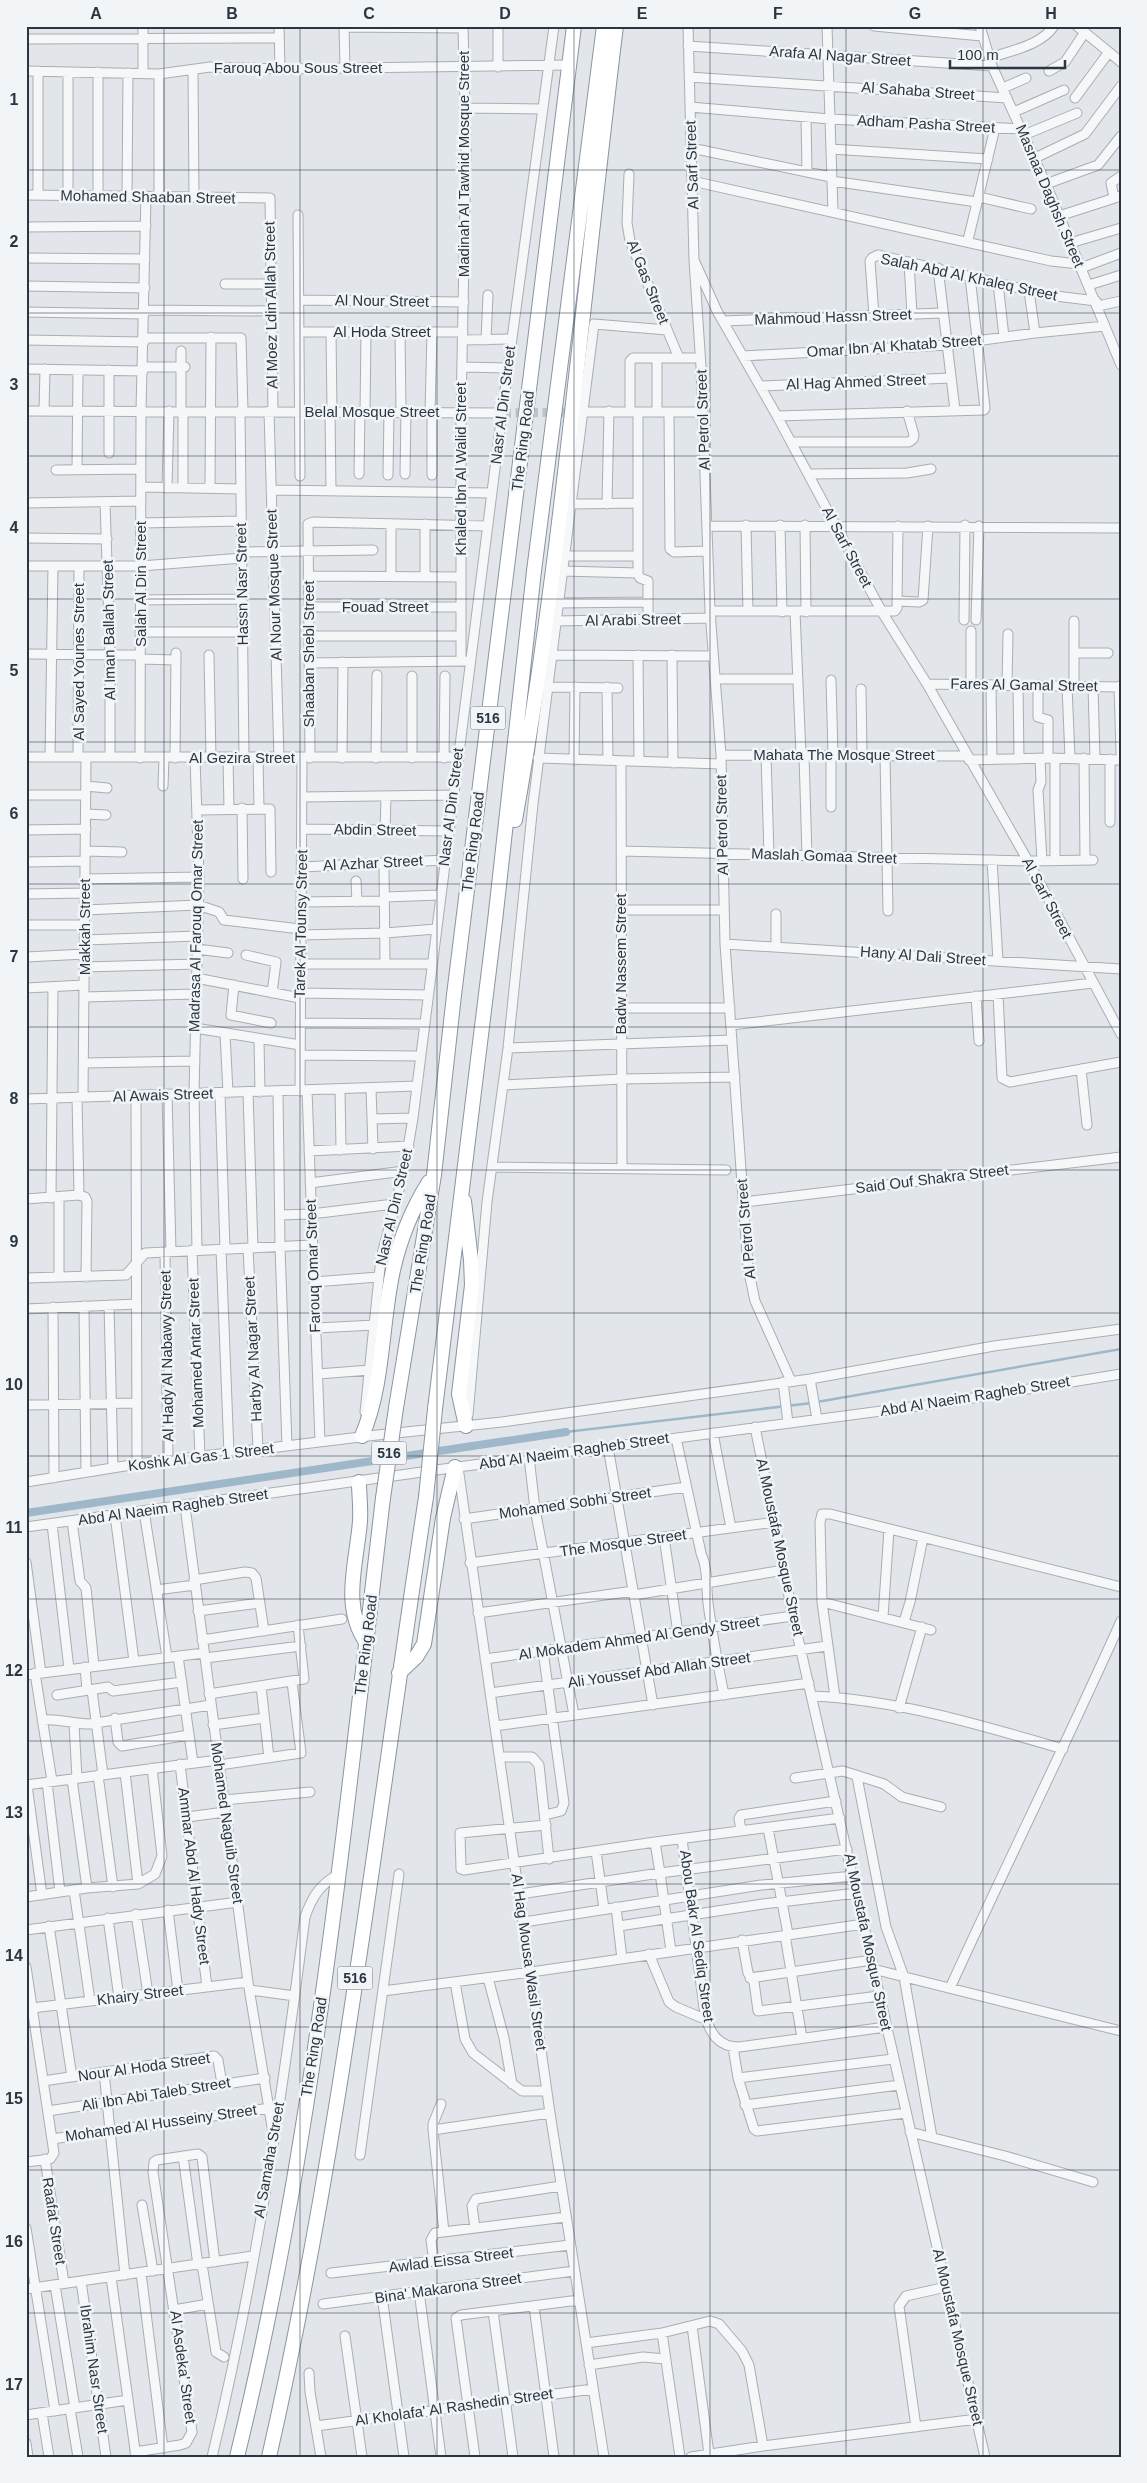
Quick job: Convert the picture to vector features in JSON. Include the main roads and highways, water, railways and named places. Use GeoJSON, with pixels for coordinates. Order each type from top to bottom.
{"type":"FeatureCollection","features":[{"type":"Feature","properties":{"kind":"highway","name":"The Ring Road"},"geometry":{"type":"LineString","coordinates":[[237,2457],[271,2307],[311,2070],[339,1874],[383,1498],[434,1175],[457,967],[574,26]]}},
{"type":"Feature","properties":{"kind":"highway","name":"The Ring Road"},"geometry":{"type":"LineString","coordinates":[[269,2457],[324,2171],[372,1876],[399,1674],[426,1497],[435,1409],[495,921],[534,571],[604,26]]}},
{"type":"Feature","properties":{"kind":"highway","name":"The Ring Road"},"geometry":{"type":"LineString","coordinates":[[495,921],[530,732],[572,411],[597,178],[616,26]]}},
{"type":"Feature","properties":{"kind":"highway"},"geometry":{"type":"LineString","coordinates":[[362,1436],[373,1404],[397,1254],[409,1221],[434,1175]]}},
{"type":"Feature","properties":{"kind":"highway"},"geometry":{"type":"LineString","coordinates":[[462,1188],[472,1284],[459,1394],[467,1426]]}},
{"type":"Feature","properties":{"kind":"highway"},"geometry":{"type":"LineString","coordinates":[[399,1674],[416,1657],[424,1644],[443,1518],[457,1467]]}},
{"type":"Feature","properties":{"kind":"highway"},"geometry":{"type":"LineString","coordinates":[[358,1482],[360,1521],[351,1599],[357,1626],[366,1642]]}},
{"type":"Feature","properties":{"kind":"waterway"},"geometry":{"type":"LineString","coordinates":[[817,1402],[1121,1349]]}},
{"type":"Feature","properties":{"kind":"waterway"},"geometry":{"type":"LineString","coordinates":[[557,1433],[812,1403]]}},
{"type":"Feature","properties":{"kind":"waterway"},"geometry":{"type":"LineString","coordinates":[[26,1513],[566,1432]]}},
{"type":"Feature","properties":{"kind":"tunnel"},"geometry":{"type":"LineString","coordinates":[[502,413],[575,412]]}}]}
